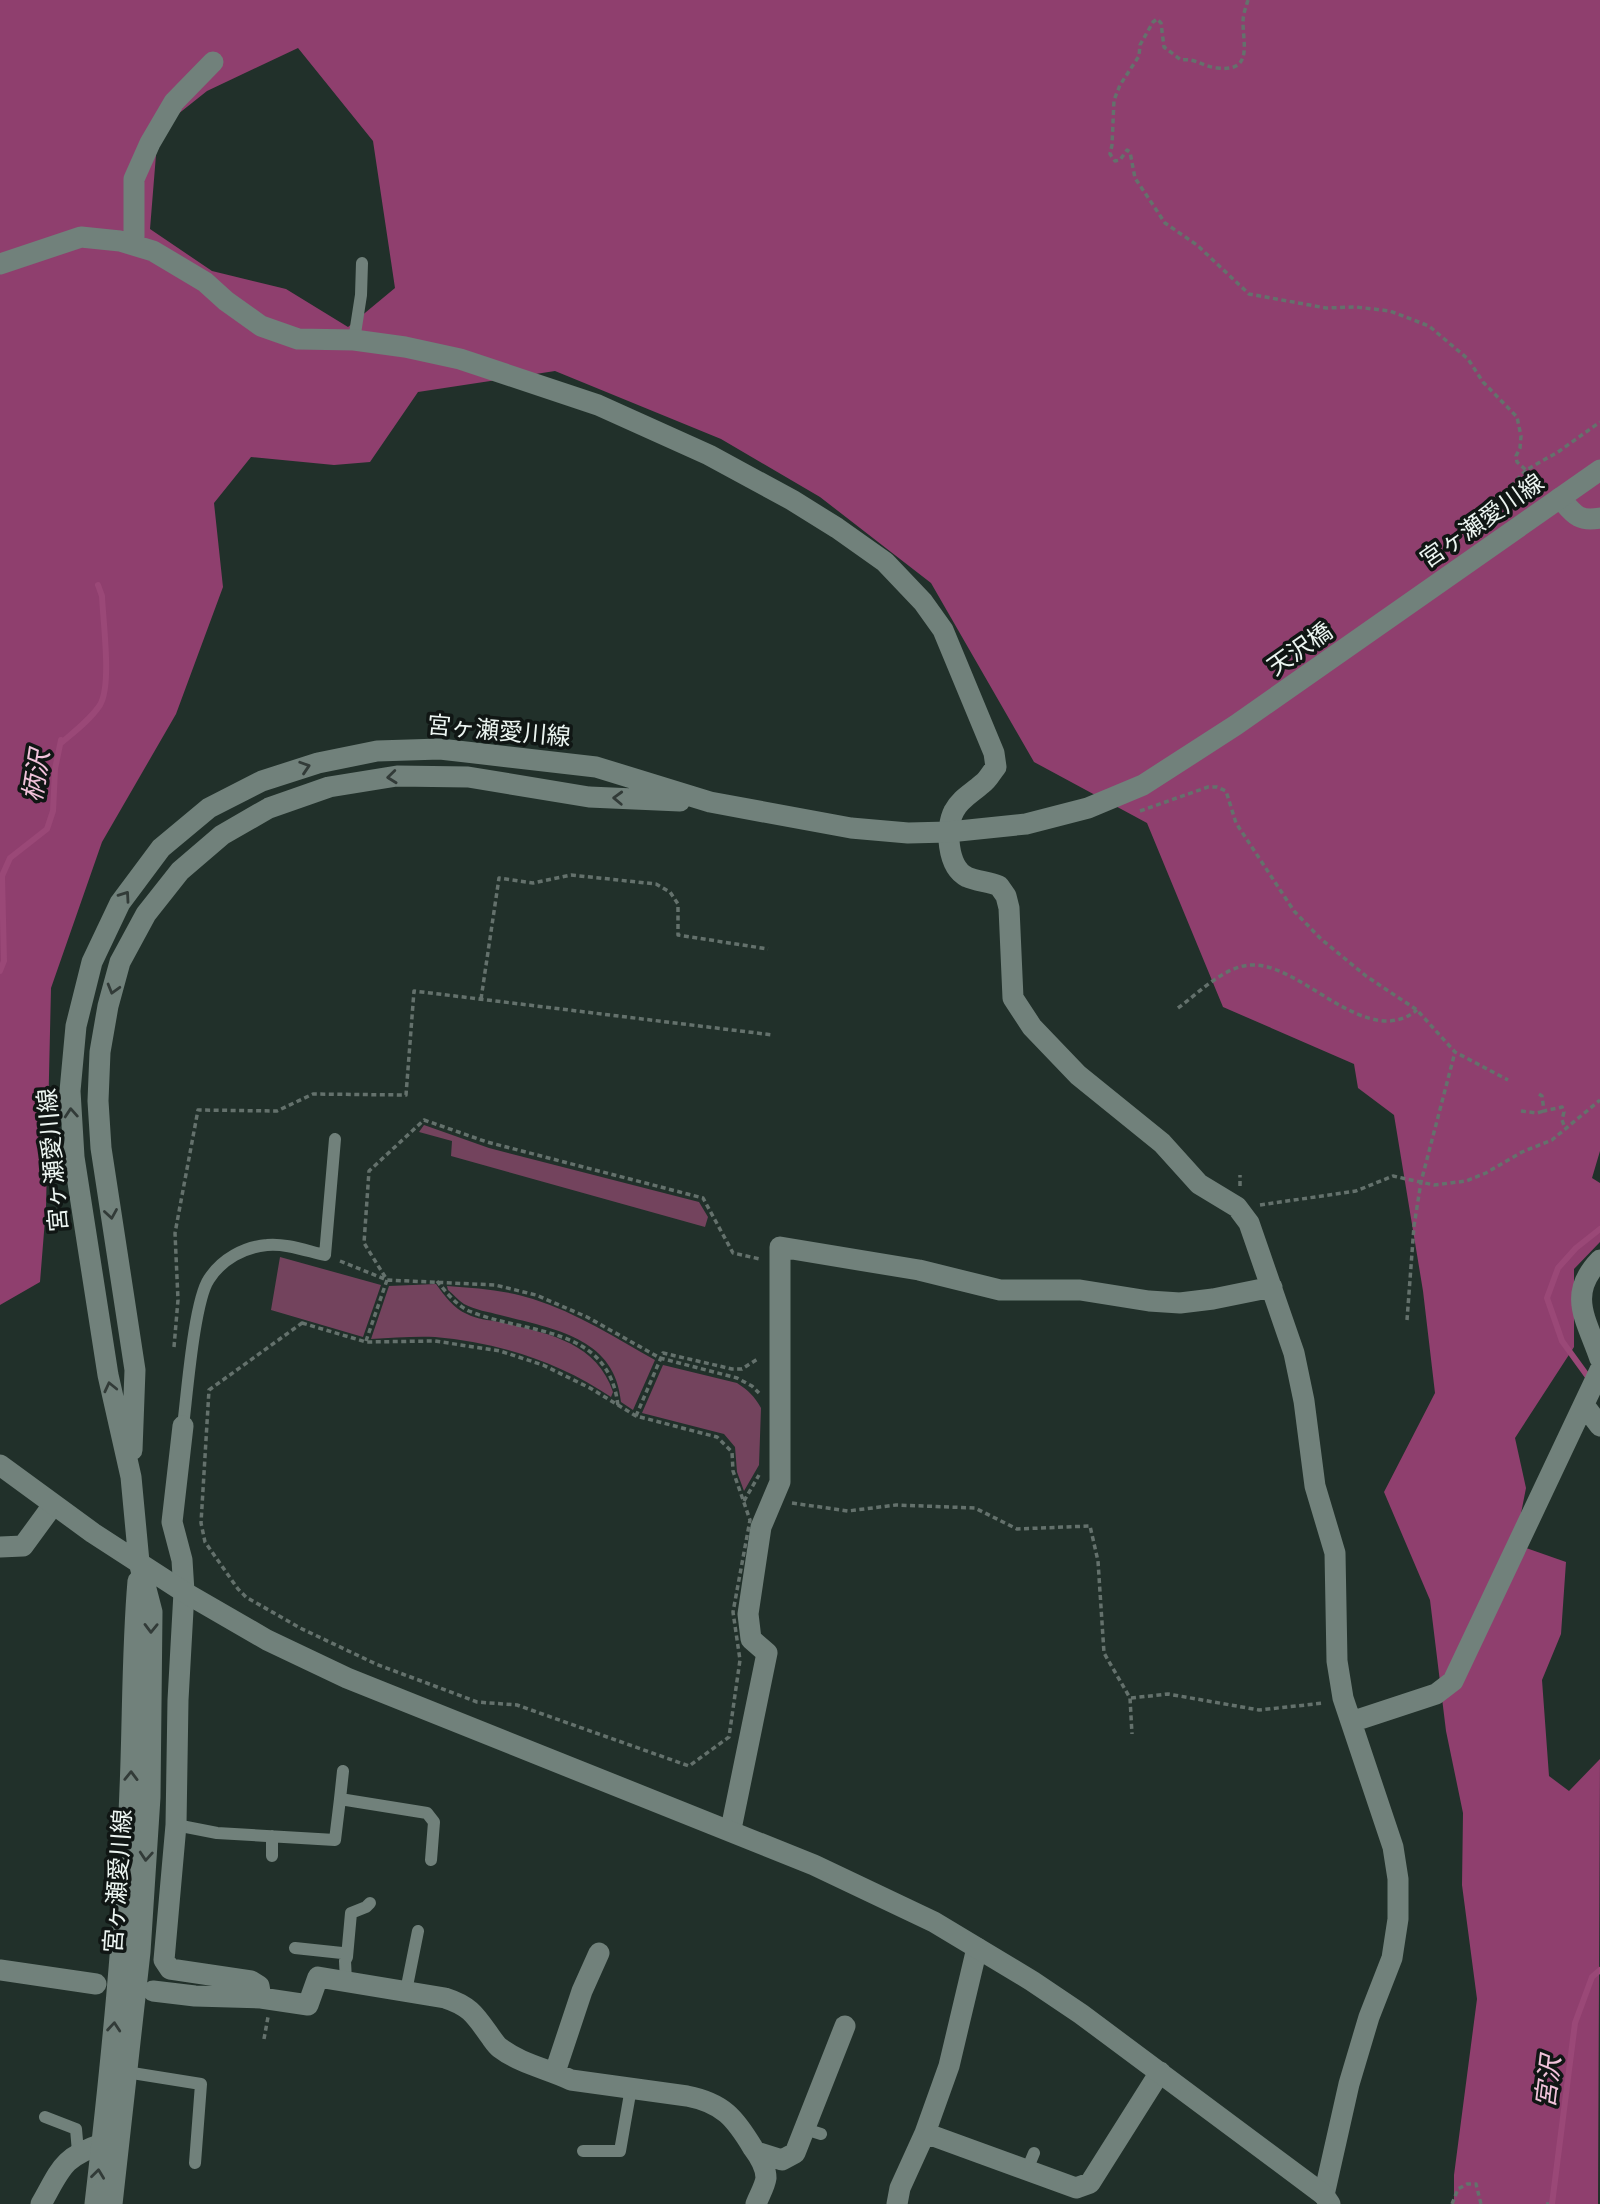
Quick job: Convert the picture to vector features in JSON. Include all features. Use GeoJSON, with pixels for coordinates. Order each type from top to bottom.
{"type":"FeatureCollection","features":[{"type":"Feature","properties":{"kind":"street"},"geometry":{"type":"LineString","coordinates":[[134,245],[134,179],[150,143],[174,102],[214,62]]}},
{"type":"Feature","properties":{"kind":"street"},"geometry":{"type":"LineString","coordinates":[[0,264],[81,237],[120,241],[153,251],[205,282],[261,326],[298,339],[354,340],[405,347],[460,359],[598,405],[709,455],[792,500],[885,562],[923,602],[943,630],[994,753],[996,767],[985,783],[968,795],[954,812],[949,832],[952,855],[958,871],[967,877],[999,886],[1006,896],[1009,908],[1013,998],[1032,1027],[1078,1075],[1162,1143],[1199,1184],[1240,1211],[1249,1223],[1294,1353],[1304,1401],[1315,1486],[1335,1553],[1337,1661],[1343,1698],[1393,1847],[1398,1879],[1398,1919],[1392,1958],[1369,2017],[1349,2084],[1327,2200],[1160,2072],[1032,1981],[977,1948],[879,1895],[731,1829],[347,1678],[267,1640],[184,1592],[53,1506],[0,1465]]}},
{"type":"Feature","properties":{"kind":"street","name":"宮ヶ瀬愛川線"},"geometry":{"type":"LineString","coordinates":[[1395,615],[1600,470]]}},
{"type":"Feature","properties":{"kind":"street"},"geometry":{"type":"LineString","coordinates":[[1560,498],[1576,516],[1588,520],[1600,518]]}},
{"type":"Feature","properties":{"kind":"street","name":"天沢橋"},"geometry":{"type":"LineString","coordinates":[[1236,725],[1395,615]]}},
{"type":"Feature","properties":{"kind":"street","name":"宮ヶ瀬愛川線"},"geometry":{"type":"LineString","coordinates":[[131,1477],[107,1375],[74,1157],[70,1091],[76,1026],[92,962],[120,903],[162,848],[209,808],[262,781],[318,763],[377,751],[440,748],[596,767],[710,802],[851,828],[908,833],[949,832],[1026,824],[1088,808],[1143,785],[1236,725]]}},
{"type":"Feature","properties":{"kind":"street","name":"宮ヶ瀬愛川線"},"geometry":{"type":"LineString","coordinates":[[112,2204],[139,1962],[150,1797],[152,1626],[152,1612],[139,1562],[131,1477],[135,1370],[101,1148],[98,1101],[100,1052],[108,1006],[120,962],[146,914],[180,871],[222,835],[269,808],[329,787],[397,776],[468,777],[589,797],[710,802]]}},
{"type":"Feature","properties":{"kind":"street"},"geometry":{"type":"LineString","coordinates":[[731,1829],[767,1653],[751,1639],[748,1614],[761,1527],[780,1482],[780,1247],[919,1269],[1000,1290],[1080,1290],[1180,1303],[1272,1287]]}},
{"type":"Feature","properties":{"kind":"street"},"geometry":{"type":"LineString","coordinates":[[1600,1260],[1588,1273],[1583,1284],[1581,1304],[1600,1359]]}},
{"type":"Feature","properties":{"kind":"street"},"geometry":{"type":"LineString","coordinates":[[1351,1722],[1436,1694],[1454,1681],[1600,1370]]}},
{"type":"Feature","properties":{"kind":"street"},"geometry":{"type":"LineString","coordinates":[[1584,1405],[1600,1426]]}},
{"type":"Feature","properties":{"kind":"street"},"geometry":{"type":"LineString","coordinates":[[183,1426],[172,1522],[182,1560],[184,1592],[178,1700],[176,1825],[164,1960],[170,1969],[251,1981],[259,1986],[261,1998]]}},
{"type":"Feature","properties":{"kind":"street"},"geometry":{"type":"LineString","coordinates":[[0,1547],[23,1546],[53,1506]]}},
{"type":"Feature","properties":{"kind":"street","name":"宮ヶ瀬愛川線"},"geometry":{"type":"LineString","coordinates":[[95,2204],[110,2082],[120,1952],[130,1790],[139,1562]]}},
{"type":"Feature","properties":{"kind":"street"},"geometry":{"type":"LineString","coordinates":[[897,2204],[900,2188],[925,2133],[949,2066],[977,1948]]}},
{"type":"Feature","properties":{"kind":"street"},"geometry":{"type":"LineString","coordinates":[[139,1962],[164,1960]]}},
{"type":"Feature","properties":{"kind":"street"},"geometry":{"type":"LineString","coordinates":[[555,2072],[559,2054],[600,1968]]}},
{"type":"Feature","properties":{"kind":"street"},"geometry":{"type":"LineString","coordinates":[[0,1970],[96,1984]]}},
{"type":"Feature","properties":{"kind":"street"},"geometry":{"type":"LineString","coordinates":[[153,1992],[261,1998],[308,2005],[318,1977],[461,2003],[471,2010],[498,2047],[544,2070],[571,2080],[703,2099],[719,2107],[737,2122],[756,2152],[766,2178],[756,2204]]}},
{"type":"Feature","properties":{"kind":"street"},"geometry":{"type":"LineString","coordinates":[[756,2152],[782,2160],[795,2153],[813,2131],[845,2050],[845,2026]]}},
{"type":"Feature","properties":{"kind":"street"},"geometry":{"type":"LineString","coordinates":[[925,2133],[1031,2162],[1076,2188],[1090,2183],[1160,2072]]}},
{"type":"Feature","properties":{"kind":"street"},"geometry":{"type":"LineString","coordinates":[[41,2204],[65,2162],[78,2152],[102,2144]]}},
{"type":"Feature","properties":{"kind":"lane"},"geometry":{"type":"LineString","coordinates":[[354,340],[361,295],[362,262]]}},
{"type":"Feature","properties":{"kind":"lane"},"geometry":{"type":"LineString","coordinates":[[183,1426],[200,1301],[208,1280],[225,1261],[248,1248],[270,1244],[325,1255],[335,1139]]}},
{"type":"Feature","properties":{"kind":"lane"},"geometry":{"type":"LineString","coordinates":[[176,1825],[217,1833],[335,1840],[343,1771]]}},
{"type":"Feature","properties":{"kind":"lane"},"geometry":{"type":"LineString","coordinates":[[340,1799],[427,1813],[434,1822],[431,1860]]}},
{"type":"Feature","properties":{"kind":"lane"},"geometry":{"type":"LineString","coordinates":[[272,1836],[272,1856]]}},
{"type":"Feature","properties":{"kind":"lane"},"geometry":{"type":"LineString","coordinates":[[433,1841],[448,1843]]}},
{"type":"Feature","properties":{"kind":"lane"},"geometry":{"type":"LineString","coordinates":[[346,1981],[345,1961],[351,1913],[370,1903]]}},
{"type":"Feature","properties":{"kind":"lane"},"geometry":{"type":"LineString","coordinates":[[406,1991],[418,1931]]}},
{"type":"Feature","properties":{"kind":"lane"},"geometry":{"type":"LineString","coordinates":[[295,1948],[342,1953],[347,1957]]}},
{"type":"Feature","properties":{"kind":"lane"},"geometry":{"type":"LineString","coordinates":[[126,2072],[201,2084],[195,2163]]}},
{"type":"Feature","properties":{"kind":"lane"},"geometry":{"type":"LineString","coordinates":[[583,2151],[620,2151],[631,2088]]}},
{"type":"Feature","properties":{"kind":"lane"},"geometry":{"type":"LineString","coordinates":[[45,2117],[76,2129],[78,2152]]}},
{"type":"Feature","properties":{"kind":"lane"},"geometry":{"type":"LineString","coordinates":[[196,2140],[212,2142]]}},
{"type":"Feature","properties":{"kind":"path"},"geometry":{"type":"LineString","coordinates":[[1248,0],[1243,19],[1244,57],[1238,65],[1230,68],[1215,68],[1191,58],[1181,60],[1164,47],[1160,21],[1157,19],[1153,22],[1140,45],[1139,56],[1120,85],[1114,100],[1110,154],[1115,161],[1120,160],[1127,150],[1130,152],[1135,178],[1165,223],[1196,245],[1249,294],[1326,307],[1390,311],[1429,326],[1468,359],[1483,382],[1517,416],[1521,436],[1517,463],[1526,470]]}},
{"type":"Feature","properties":{"kind":"path"},"geometry":{"type":"LineString","coordinates":[[1471,563],[1476,524],[1526,470],[1558,452],[1600,422]]}},
{"type":"Feature","properties":{"kind":"path"},"geometry":{"type":"LineString","coordinates":[[1135,812],[1208,787],[1226,791],[1236,823],[1294,911],[1321,939],[1366,976],[1417,1010],[1455,1052],[1508,1080]]}},
{"type":"Feature","properties":{"kind":"path"},"geometry":{"type":"LineString","coordinates":[[481,999],[499,878],[533,883],[571,875],[656,884],[670,892],[678,904],[678,935],[768,949]]}},
{"type":"Feature","properties":{"kind":"path"},"geometry":{"type":"LineString","coordinates":[[1178,1008],[1221,975],[1237,968],[1255,965],[1279,970],[1371,1021],[1407,1018],[1417,1010]]}},
{"type":"Feature","properties":{"kind":"path"},"geometry":{"type":"LineString","coordinates":[[173,1351],[178,1300],[175,1233],[198,1110],[277,1111],[313,1094],[406,1095],[414,991],[773,1035]]}},
{"type":"Feature","properties":{"kind":"path"},"geometry":{"type":"LineString","coordinates":[[1407,1320],[1414,1226],[1421,1182],[1455,1052]]}},
{"type":"Feature","properties":{"kind":"path"},"geometry":{"type":"LineString","coordinates":[[1539,1094],[1542,1096],[1544,1111]]}},
{"type":"Feature","properties":{"kind":"path"},"geometry":{"type":"LineString","coordinates":[[1240,1211],[1356,1191],[1393,1176],[1434,1185],[1466,1181],[1552,1140],[1600,1100]]}},
{"type":"Feature","properties":{"kind":"path"},"geometry":{"type":"LineString","coordinates":[[1521,1111],[1537,1113],[1562,1107],[1565,1128]]}},
{"type":"Feature","properties":{"kind":"path"},"geometry":{"type":"LineString","coordinates":[[387,1280],[364,1243],[369,1171],[424,1120],[488,1142],[703,1198],[733,1252],[765,1260]]}},
{"type":"Feature","properties":{"kind":"path"},"geometry":{"type":"LineString","coordinates":[[325,1255],[387,1280],[495,1285],[536,1295],[587,1317],[660,1358],[737,1378],[761,1396]]}},
{"type":"Feature","properties":{"kind":"path"},"geometry":{"type":"LineString","coordinates":[[366,1342],[387,1280]]}},
{"type":"Feature","properties":{"kind":"path"},"geometry":{"type":"LineString","coordinates":[[437,1281],[450,1297],[467,1310],[533,1327],[579,1344],[597,1357],[610,1374],[618,1406]]}},
{"type":"Feature","properties":{"kind":"path"},"geometry":{"type":"LineString","coordinates":[[302,1323],[366,1342],[435,1341],[500,1351],[543,1365],[590,1388],[636,1416],[717,1437],[732,1452],[733,1471],[750,1520],[733,1612],[740,1660],[729,1737],[689,1766],[517,1705],[477,1702],[376,1664],[300,1628],[246,1597],[238,1589],[205,1542],[201,1523],[209,1390],[302,1323]]}},
{"type":"Feature","properties":{"kind":"path"},"geometry":{"type":"LineString","coordinates":[[636,1416],[663,1353],[742,1369],[762,1355]]}},
{"type":"Feature","properties":{"kind":"path"},"geometry":{"type":"LineString","coordinates":[[743,1502],[764,1465]]}},
{"type":"Feature","properties":{"kind":"path"},"geometry":{"type":"LineString","coordinates":[[774,1501],[848,1511],[896,1505],[975,1508],[1017,1529],[1090,1527],[1098,1561],[1104,1653],[1130,1698],[1132,1734]]}},
{"type":"Feature","properties":{"kind":"path"},"geometry":{"type":"LineString","coordinates":[[1130,1698],[1168,1695],[1259,1710],[1327,1703],[1343,1698]]}},
{"type":"Feature","properties":{"kind":"path"},"geometry":{"type":"LineString","coordinates":[[1452,2204],[1458,2189],[1466,2184],[1476,2184],[1481,2204]]}},
{"type":"Feature","properties":{"kind":"shaded area"},"geometry":{"type":"Polygon","coordinates":[[[0,0],[1600,0],[1600,1151],[1592,1178],[1600,1183],[1600,1242],[1574,1269],[1574,1347],[1515,1438],[1526,1488],[1515,1544],[1566,1562],[1561,1634],[1542,1680],[1549,1776],[1569,1791],[1600,1759],[1598,2204],[1454,2204],[1454,2175],[1477,1999],[1462,1885],[1463,1813],[1446,1731],[1430,1600],[1384,1492],[1435,1393],[1423,1291],[1394,1115],[1358,1088],[1354,1064],[1223,1007],[1147,823],[1034,762],[931,583],[820,497],[721,439],[555,371],[418,392],[370,462],[334,465],[251,457],[214,503],[223,587],[176,714],[102,842],[51,988],[46,1207],[40,1282],[0,1305],[0,0]],[[298,48],[207,91],[158,130],[150,229],[212,271],[286,289],[348,327],[395,288],[373,141],[298,48]]]}},
{"type":"Feature","properties":{"kind":"shaded area"},"geometry":{"type":"Polygon","coordinates":[[[424,1125],[489,1148],[699,1202],[708,1217],[705,1227],[451,1156],[452,1141],[419,1132],[424,1125]]]}},
{"type":"Feature","properties":{"kind":"shaded area"},"geometry":{"type":"Polygon","coordinates":[[[280,1257],[381,1285],[363,1337],[271,1310],[280,1257]]]}},
{"type":"Feature","properties":{"kind":"shaded area"},"geometry":{"type":"Polygon","coordinates":[[[436,1284],[462,1312],[551,1336],[582,1350],[605,1375],[613,1392],[611,1397],[549,1364],[504,1349],[435,1337],[371,1339],[389,1286],[436,1284]]]}},
{"type":"Feature","properties":{"kind":"shaded area"},"geometry":{"type":"Polygon","coordinates":[[[447,1286],[501,1291],[549,1305],[596,1326],[655,1360],[633,1410],[621,1402],[616,1380],[607,1363],[578,1339],[540,1325],[468,1306],[448,1290],[447,1286]]]}},
{"type":"Feature","properties":{"kind":"shaded area"},"geometry":{"type":"Polygon","coordinates":[[[663,1365],[737,1383],[759,1404],[759,1465],[744,1491],[737,1472],[735,1447],[724,1434],[642,1413],[663,1365]]]}},
{"type":"Feature","properties":{"kind":"waterway","name":"柄沢"},"geometry":{"type":"LineString","coordinates":[[0,971],[4,961],[2,876],[10,858],[47,829],[53,811],[55,769],[61,740],[61,743],[92,716],[104,696],[106,653],[102,596],[98,585]]}},
{"type":"Feature","properties":{"kind":"waterway","name":"宮沢"},"geometry":{"type":"LineString","coordinates":[[1591,1381],[1562,1341],[1547,1298],[1558,1268],[1576,1248],[1600,1229]]}},
{"type":"Feature","properties":{"kind":"waterway","name":"宮沢"},"geometry":{"type":"LineString","coordinates":[[1552,2204],[1575,2023],[1592,1977],[1600,1970]]}}]}
